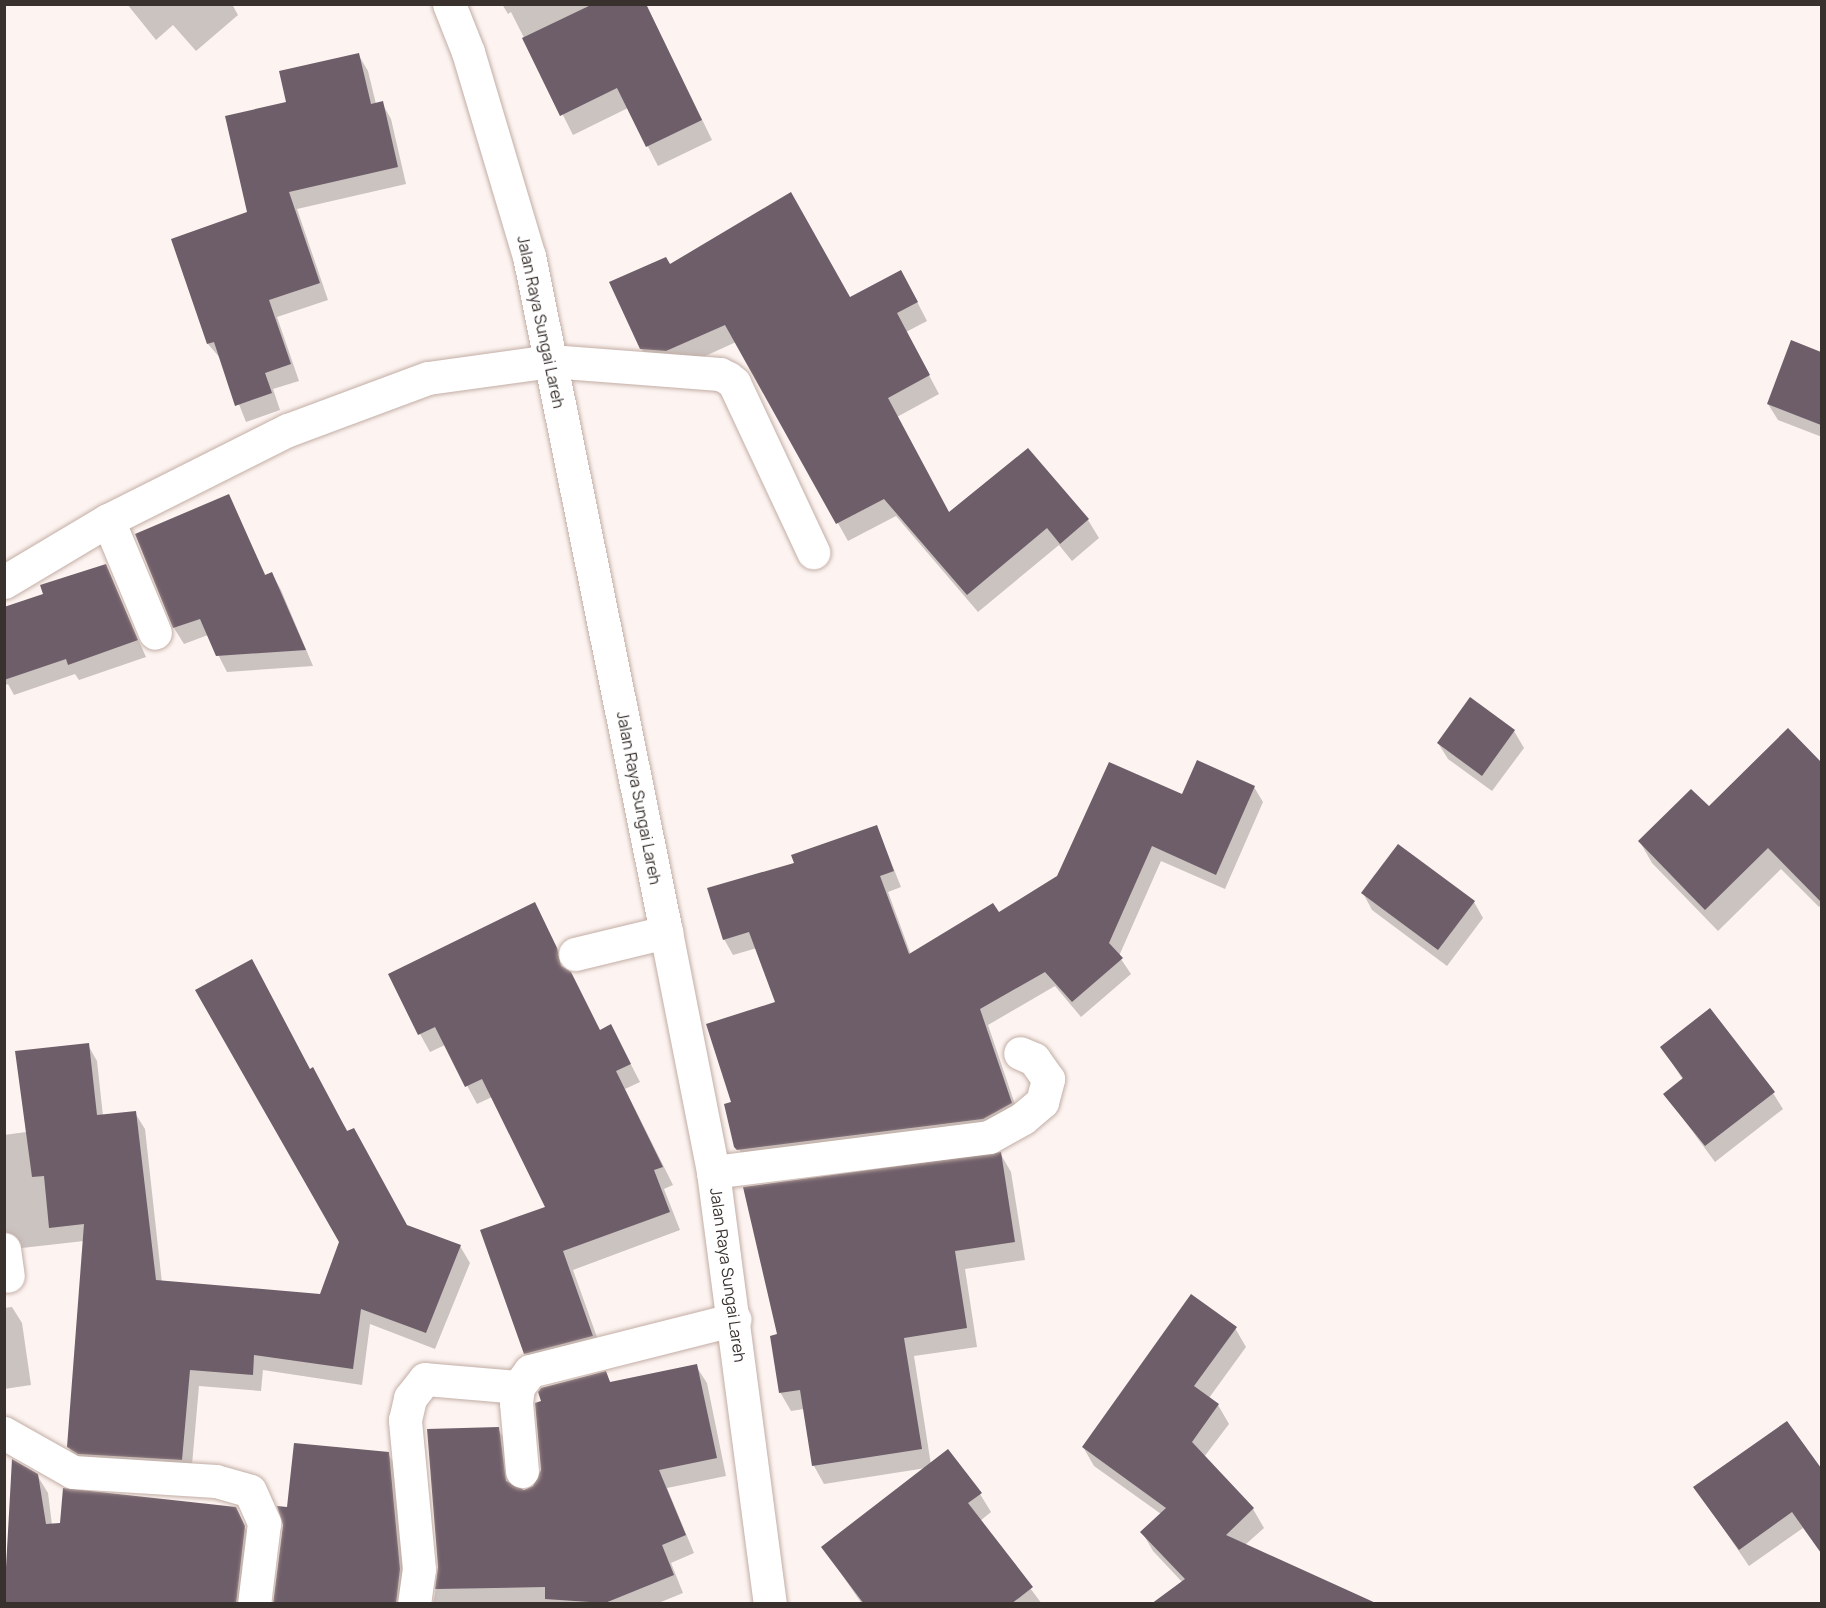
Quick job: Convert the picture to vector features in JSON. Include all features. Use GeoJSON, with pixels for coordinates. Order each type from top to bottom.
{"type":"FeatureCollection","features":[{"type":"Feature","properties":{"kind":"street","name":"Jalan Raya Sungai Lareh"},"geometry":{"type":"LineString","coordinates":[[449,4],[468,52],[529,256],[666,932],[713,1172],[735,1319],[770,1604]]}},
{"type":"Feature","properties":{"kind":"street"},"geometry":{"type":"LineString","coordinates":[[4,582],[108,520],[288,430],[428,378],[549,361],[720,374],[728,378],[734,383],[813,552]]}},
{"type":"Feature","properties":{"kind":"street"},"geometry":{"type":"LineString","coordinates":[[108,520],[155,633]]}},
{"type":"Feature","properties":{"kind":"street"},"geometry":{"type":"LineString","coordinates":[[575,954],[666,932]]}},
{"type":"Feature","properties":{"kind":"street"},"geometry":{"type":"LineString","coordinates":[[713,1172],[989,1137],[1023,1118],[1042,1102],[1048,1079],[1034,1059],[1020,1053]]}},
{"type":"Feature","properties":{"kind":"street"},"geometry":{"type":"LineString","coordinates":[[522,1471],[518,1387],[530,1371],[735,1319]]}},
{"type":"Feature","properties":{"kind":"street"},"geometry":{"type":"LineString","coordinates":[[414,1604],[419,1569],[405,1420],[410,1398],[425,1380],[518,1387]]}},
{"type":"Feature","properties":{"kind":"street"},"geometry":{"type":"LineString","coordinates":[[4,1433],[73,1472],[216,1481],[250,1491],[264,1522],[254,1604]]}},
{"type":"Feature","properties":{"kind":"building"},"geometry":{"type":"Polygon","coordinates":[[[593,4],[646,4],[702,120],[646,147],[617,88],[560,116],[522,38],[593,4]]]}},
{"type":"Feature","properties":{"kind":"building"},"geometry":{"type":"Polygon","coordinates":[[[359,53],[371,104],[383,101],[398,167],[289,192],[320,283],[269,300],[291,364],[265,373],[272,393],[235,406],[214,342],[207,344],[171,239],[247,212],[225,116],[286,102],[279,71],[359,53]]]}},
{"type":"Feature","properties":{"kind":"building"},"geometry":{"type":"Polygon","coordinates":[[[791,192],[850,297],[901,270],[918,302],[897,313],[930,375],[888,398],[949,512],[1028,448],[1089,519],[1060,544],[1047,528],[967,595],[884,499],[836,524],[725,325],[666,351],[640,349],[609,282],[666,257],[670,264],[791,192]]]}},
{"type":"Feature","properties":{"kind":"building"},"geometry":{"type":"Polygon","coordinates":[[[1791,340],[1821,352],[1821,425],[1767,404],[1791,340]]]}},
{"type":"Feature","properties":{"kind":"building"},"geometry":{"type":"Polygon","coordinates":[[[229,494],[265,575],[272,572],[306,650],[216,656],[200,619],[173,628],[135,534],[229,494]]]}},
{"type":"Feature","properties":{"kind":"building"},"geometry":{"type":"Polygon","coordinates":[[[106,564],[138,640],[68,665],[66,659],[4,680],[4,607],[43,594],[40,585],[106,564]]]}},
{"type":"Feature","properties":{"kind":"building"},"geometry":{"type":"Polygon","coordinates":[[[1470,697],[1515,730],[1482,776],[1437,743],[1470,697]]]}},
{"type":"Feature","properties":{"kind":"building"},"geometry":{"type":"Polygon","coordinates":[[[1788,728],[1821,762],[1821,902],[1768,848],[1705,910],[1638,841],[1691,789],[1709,806],[1788,728]]]}},
{"type":"Feature","properties":{"kind":"building"},"geometry":{"type":"Polygon","coordinates":[[[1197,760],[1255,786],[1216,875],[1152,846],[1109,943],[1123,958],[1072,1002],[1045,972],[980,1009],[1012,1103],[983,1119],[737,1150],[734,1147],[724,1104],[731,1102],[706,1024],[775,1002],[749,932],[723,940],[707,888],[794,863],[791,855],[877,825],[894,871],[880,876],[909,954],[993,903],[999,912],[1057,876],[1109,762],[1182,794],[1197,760]]]}},
{"type":"Feature","properties":{"kind":"building"},"geometry":{"type":"Polygon","coordinates":[[[1398,844],[1475,901],[1438,950],[1361,893],[1398,844]]]}},
{"type":"Feature","properties":{"kind":"building"},"geometry":{"type":"Polygon","coordinates":[[[535,902],[557,948],[561,966],[571,972],[600,1030],[611,1024],[631,1064],[616,1071],[663,1167],[654,1170],[670,1212],[563,1251],[593,1336],[524,1354],[480,1230],[545,1207],[482,1079],[465,1087],[435,1027],[418,1035],[388,974],[535,902]]]}},
{"type":"Feature","properties":{"kind":"building"},"geometry":{"type":"Polygon","coordinates":[[[252,959],[310,1069],[313,1067],[347,1131],[354,1128],[407,1225],[461,1245],[426,1333],[361,1309],[353,1369],[254,1355],[253,1375],[190,1370],[182,1460],[78,1454],[67,1447],[84,1224],[49,1228],[44,1176],[32,1177],[15,1051],[89,1043],[97,1115],[136,1111],[156,1280],[320,1294],[339,1242],[195,990],[252,959]]]}},
{"type":"Feature","properties":{"kind":"building"},"geometry":{"type":"Polygon","coordinates":[[[1710,1008],[1775,1092],[1705,1146],[1663,1094],[1683,1078],[1660,1047],[1710,1008]]]}},
{"type":"Feature","properties":{"kind":"building"},"geometry":{"type":"Polygon","coordinates":[[[1001,1152],[1015,1242],[955,1251],[967,1328],[904,1338],[922,1449],[812,1466],[800,1390],[779,1393],[770,1336],[777,1334],[743,1187],[1001,1152]]]}},
{"type":"Feature","properties":{"kind":"building"},"geometry":{"type":"Polygon","coordinates":[[[1191,1294],[1237,1327],[1194,1386],[1219,1404],[1192,1442],[1254,1508],[1226,1535],[1378,1604],[1151,1604],[1185,1579],[1140,1532],[1166,1508],[1082,1447],[1191,1294]]]}},
{"type":"Feature","properties":{"kind":"building"},"geometry":{"type":"Polygon","coordinates":[[[697,1364],[717,1458],[659,1470],[686,1535],[662,1545],[674,1575],[605,1603],[545,1599],[545,1587],[435,1589],[438,1567],[427,1429],[499,1427],[506,1481],[524,1490],[533,1486],[541,1470],[535,1403],[541,1401],[538,1392],[541,1388],[606,1371],[610,1382],[697,1364]]]}},
{"type":"Feature","properties":{"kind":"building"},"geometry":{"type":"Polygon","coordinates":[[[1787,1421],[1821,1468],[1821,1553],[1792,1512],[1739,1550],[1693,1487],[1787,1421]]]}},
{"type":"Feature","properties":{"kind":"building"},"geometry":{"type":"Polygon","coordinates":[[[294,1443],[389,1452],[400,1569],[396,1604],[273,1604],[283,1525],[277,1506],[287,1507],[294,1443]]]}},
{"type":"Feature","properties":{"kind":"building"},"geometry":{"type":"Polygon","coordinates":[[[948,1449],[982,1493],[968,1503],[1033,1587],[1011,1604],[864,1604],[821,1547],[948,1449]]]}},
{"type":"Feature","properties":{"kind":"building"},"geometry":{"type":"Polygon","coordinates":[[[12,1459],[38,1474],[46,1524],[60,1523],[63,1488],[236,1507],[245,1526],[236,1604],[4,1604],[12,1459]]]}}]}
